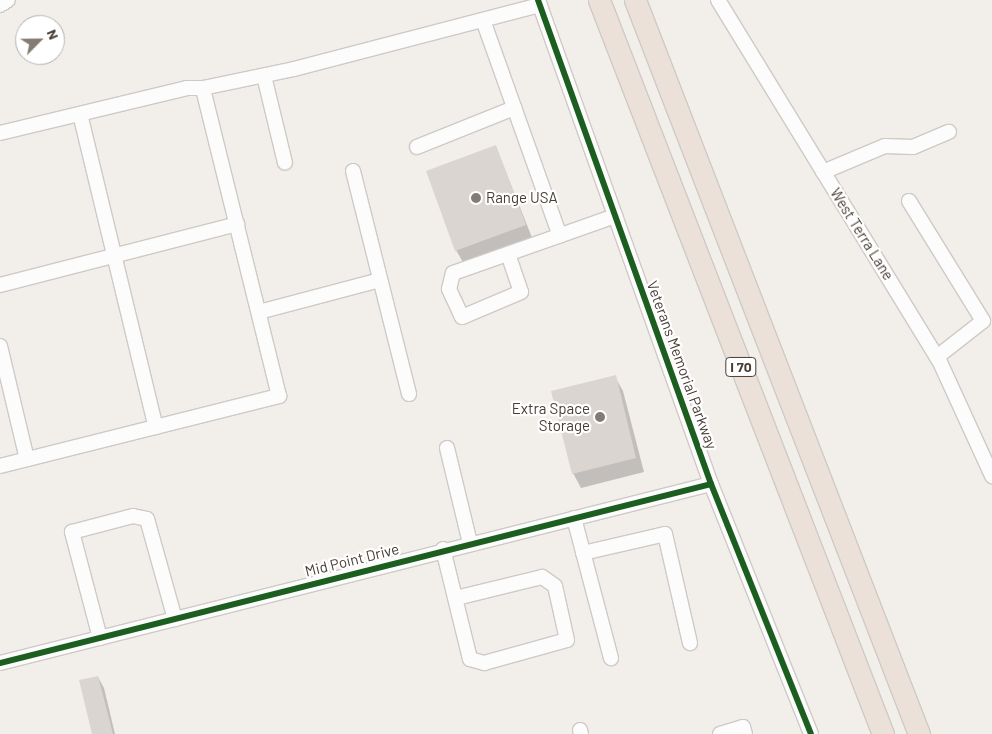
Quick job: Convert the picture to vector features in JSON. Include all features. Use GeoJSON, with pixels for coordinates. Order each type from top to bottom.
{"type":"FeatureCollection","features":[{"type":"Feature","properties":{"kind":"highway","name":"I 70"},"geometry":{"type":"LineString","coordinates":[[599,0],[883,734]]}},
{"type":"Feature","properties":{"kind":"highway","name":"I 70"},"geometry":{"type":"LineString","coordinates":[[635,0],[918,734]]}},
{"type":"Feature","properties":{"kind":"street"},"geometry":{"type":"LineString","coordinates":[[0,5],[8,0]]}},
{"type":"Feature","properties":{"kind":"street","name":"West Terra Lane"},"geometry":{"type":"LineString","coordinates":[[718,0],[937,356],[992,476]]}},
{"type":"Feature","properties":{"kind":"street"},"geometry":{"type":"LineString","coordinates":[[0,133],[187,88],[203,88],[264,76],[483,20],[539,3]]}},
{"type":"Feature","properties":{"kind":"street","name":"Veterans Memorial Parkway"},"geometry":{"type":"LineString","coordinates":[[539,3],[711,484],[811,734]]}},
{"type":"Feature","properties":{"kind":"street"},"geometry":{"type":"LineString","coordinates":[[483,20],[560,236]]}},
{"type":"Feature","properties":{"kind":"street"},"geometry":{"type":"LineString","coordinates":[[264,76],[285,163]]}},
{"type":"Feature","properties":{"kind":"street"},"geometry":{"type":"LineString","coordinates":[[0,466],[279,396],[203,88]]}},
{"type":"Feature","properties":{"kind":"street"},"geometry":{"type":"LineString","coordinates":[[417,147],[514,108]]}},
{"type":"Feature","properties":{"kind":"street"},"geometry":{"type":"LineString","coordinates":[[80,114],[156,427]]}},
{"type":"Feature","properties":{"kind":"street"},"geometry":{"type":"LineString","coordinates":[[823,172],[885,146],[913,147],[949,132]]}},
{"type":"Feature","properties":{"kind":"street"},"geometry":{"type":"LineString","coordinates":[[353,171],[410,394]]}},
{"type":"Feature","properties":{"kind":"street"},"geometry":{"type":"LineString","coordinates":[[909,201],[988,317],[937,356]]}},
{"type":"Feature","properties":{"kind":"street"},"geometry":{"type":"LineString","coordinates":[[508,254],[520,292],[462,318],[449,289],[452,273],[615,216]]}},
{"type":"Feature","properties":{"kind":"street"},"geometry":{"type":"LineString","coordinates":[[0,284],[237,224]]}},
{"type":"Feature","properties":{"kind":"street"},"geometry":{"type":"LineString","coordinates":[[259,312],[380,280]]}},
{"type":"Feature","properties":{"kind":"street"},"geometry":{"type":"LineString","coordinates":[[0,346],[27,459]]}},
{"type":"Feature","properties":{"kind":"street"},"geometry":{"type":"LineString","coordinates":[[447,448],[470,543]]}},
{"type":"Feature","properties":{"kind":"street","name":"Mid Point Drive"},"geometry":{"type":"LineString","coordinates":[[0,663],[443,549],[711,484]]}},
{"type":"Feature","properties":{"kind":"street"},"geometry":{"type":"LineString","coordinates":[[100,638],[72,532],[100,524],[133,516],[147,519],[175,618]]}},
{"type":"Feature","properties":{"kind":"street"},"geometry":{"type":"LineString","coordinates":[[574,518],[611,658]]}},
{"type":"Feature","properties":{"kind":"street"},"geometry":{"type":"LineString","coordinates":[[584,552],[665,534],[690,643]]}},
{"type":"Feature","properties":{"kind":"street"},"geometry":{"type":"LineString","coordinates":[[443,549],[470,659],[484,663],[566,640],[555,586],[542,577],[456,598]]}},
{"type":"Feature","properties":{"kind":"street"},"geometry":{"type":"LineString","coordinates":[[720,734],[743,728],[745,734]]}},
{"type":"Feature","properties":{"kind":"building","name":"Range USA"},"geometry":{"type":"Polygon","coordinates":[[[496,145],[526,225],[455,251],[426,171],[496,145]]]}},
{"type":"Feature","properties":{"kind":"building"},"geometry":{"type":"Polygon","coordinates":[[[616,375],[636,458],[572,474],[551,391],[616,375]]]}},
{"type":"Feature","properties":{"kind":"building"},"geometry":{"type":"Polygon","coordinates":[[[98,676],[113,734],[92,734],[79,680],[98,676]]]}},
{"type":"Feature","properties":{"kind":"cycle path"},"geometry":{"type":"LineString","coordinates":[[538,0],[711,484],[811,734]]}},
{"type":"Feature","properties":{"kind":"cycle path"},"geometry":{"type":"LineString","coordinates":[[0,663],[711,484]]}},
{"type":"Feature","properties":{"kind":"place","name":"Range USA"},"geometry":{"type":"Point","coordinates":[476,198]}},
{"type":"Feature","properties":{"kind":"place","name":"Extra Space Storage"},"geometry":{"type":"Point","coordinates":[600,417]}}]}
